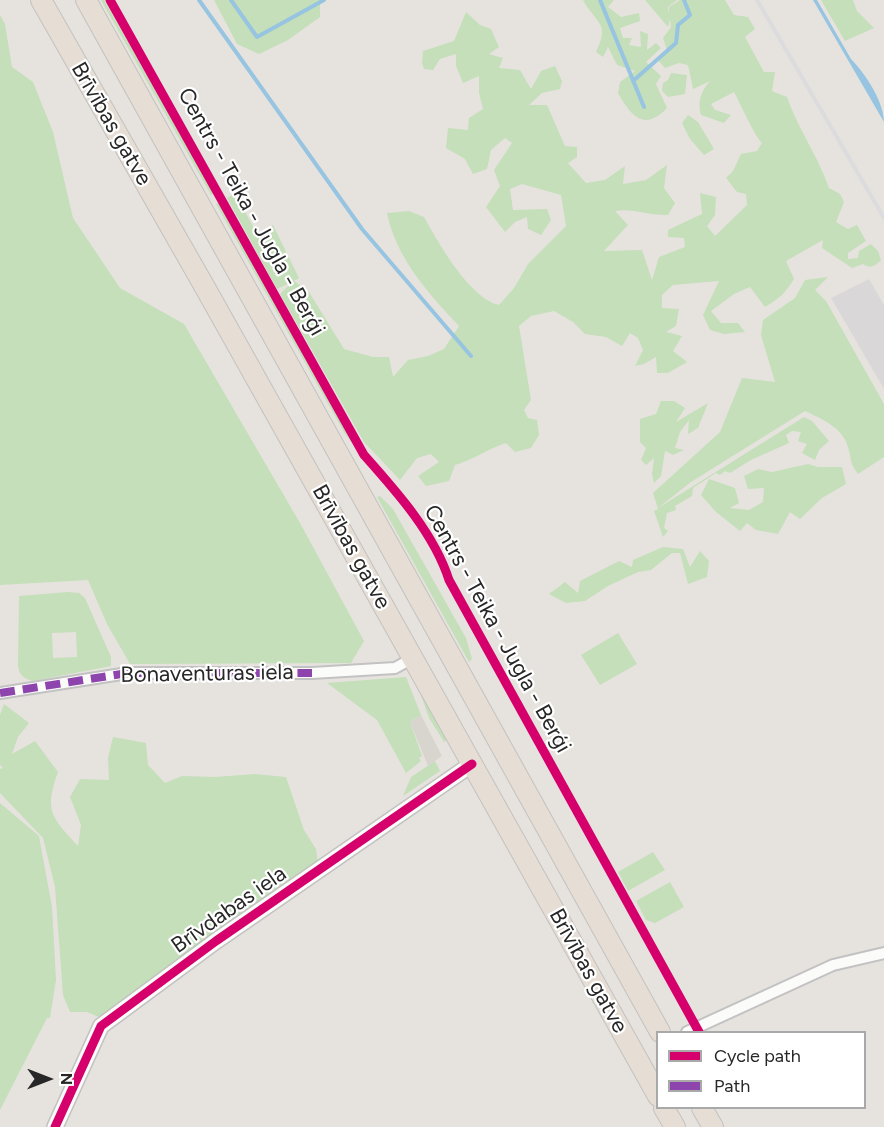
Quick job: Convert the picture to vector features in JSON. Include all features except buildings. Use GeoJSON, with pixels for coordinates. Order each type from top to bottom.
{"type":"FeatureCollection","features":[{"type":"Feature","properties":{"kind":"highway","name":"Brīvības gatve"},"geometry":{"type":"LineString","coordinates":[[41,0],[413,658],[656,1094]]}},
{"type":"Feature","properties":{"kind":"highway","name":"Brīvības gatve"},"geometry":{"type":"LineString","coordinates":[[86,0],[659,1031]]}},
{"type":"Feature","properties":{"kind":"highway"},"geometry":{"type":"LineString","coordinates":[[665,1109],[675,1127]]}},
{"type":"Feature","properties":{"kind":"highway"},"geometry":{"type":"LineString","coordinates":[[703,1109],[713,1127]]}},
{"type":"Feature","properties":{"kind":"street","name":"Bonaventuras iela"},"geometry":{"type":"LineString","coordinates":[[0,693],[128,673],[233,675],[312,673],[395,668],[413,658]]}},
{"type":"Feature","properties":{"kind":"street","name":"Brīvdabas iela"},"geometry":{"type":"LineString","coordinates":[[55,1127],[101,1026],[216,941],[471,765]]}},
{"type":"Feature","properties":{"kind":"street"},"geometry":{"type":"LineString","coordinates":[[689,1031],[833,965],[884,952]]}},
{"type":"Feature","properties":{"kind":"shaded area"},"geometry":{"type":"Polygon","coordinates":[[[869,279],[884,305],[884,389],[831,298],[869,279]]]}},
{"type":"Feature","properties":{"kind":"shaded area"},"geometry":{"type":"Polygon","coordinates":[[[421,715],[442,756],[428,766],[410,722],[421,715]]]}},
{"type":"Feature","properties":{"kind":"green space"},"geometry":{"type":"Polygon","coordinates":[[[101,0],[104,0],[214,193],[211,195],[101,0]]]}},
{"type":"Feature","properties":{"kind":"green space"},"geometry":{"type":"Polygon","coordinates":[[[214,0],[320,0],[320,17],[288,40],[259,54],[237,44],[214,0]]]}},
{"type":"Feature","properties":{"kind":"green space"},"geometry":{"type":"Polygon","coordinates":[[[583,0],[614,0],[608,7],[621,17],[639,13],[640,21],[620,28],[623,38],[632,38],[629,45],[641,47],[640,31],[648,34],[647,50],[656,43],[661,48],[646,62],[661,76],[656,84],[667,108],[659,115],[645,120],[639,118],[623,101],[618,93],[620,82],[635,71],[617,65],[608,47],[603,57],[596,52],[602,28],[583,0]]]}},
{"type":"Feature","properties":{"kind":"green space"},"geometry":{"type":"Polygon","coordinates":[[[645,0],[677,0],[668,7],[669,14],[669,7],[680,0],[725,0],[734,15],[748,17],[755,29],[745,37],[764,72],[775,72],[772,91],[787,97],[829,188],[840,194],[844,202],[836,222],[848,229],[857,225],[866,241],[848,253],[848,259],[858,258],[859,251],[871,244],[878,251],[881,260],[873,266],[863,264],[852,268],[822,248],[823,240],[786,261],[794,279],[782,295],[770,304],[765,307],[750,287],[734,294],[711,311],[721,323],[738,323],[745,332],[724,334],[710,330],[703,315],[719,281],[673,285],[662,295],[662,308],[679,309],[676,326],[666,332],[682,336],[673,351],[687,362],[668,373],[657,373],[656,357],[635,366],[643,350],[638,338],[630,333],[622,346],[606,337],[585,334],[573,322],[554,311],[531,316],[519,326],[531,400],[524,410],[528,418],[537,420],[539,435],[531,448],[515,452],[506,443],[499,445],[455,465],[449,481],[426,486],[418,476],[439,462],[431,454],[417,458],[400,480],[364,442],[280,294],[292,282],[277,289],[227,198],[235,193],[257,234],[273,225],[299,278],[294,281],[309,292],[344,349],[373,357],[389,357],[393,377],[408,360],[428,356],[444,349],[459,326],[425,288],[406,260],[391,229],[387,213],[409,211],[424,217],[446,254],[466,281],[488,300],[499,305],[514,288],[528,264],[566,226],[561,195],[522,184],[510,189],[513,210],[547,209],[551,220],[541,235],[528,229],[527,217],[515,222],[505,232],[486,207],[500,186],[494,170],[512,143],[505,138],[491,150],[487,169],[473,174],[465,159],[446,148],[448,128],[468,130],[469,118],[483,109],[479,93],[479,76],[463,83],[456,66],[456,54],[440,59],[433,70],[424,69],[423,51],[454,41],[466,12],[480,25],[491,29],[499,47],[489,54],[503,58],[499,68],[520,70],[531,89],[541,71],[555,66],[562,81],[560,89],[542,93],[529,105],[547,105],[565,146],[577,147],[577,157],[568,163],[586,183],[605,180],[625,166],[623,184],[646,180],[667,165],[664,188],[675,203],[668,215],[629,210],[615,211],[628,225],[604,251],[642,250],[652,280],[659,257],[685,247],[684,238],[668,237],[668,230],[702,214],[700,193],[716,197],[715,215],[707,226],[715,236],[747,205],[746,194],[737,192],[726,178],[733,171],[741,154],[757,151],[762,143],[734,92],[711,104],[715,110],[731,115],[724,123],[701,115],[699,106],[701,97],[710,81],[693,89],[688,65],[679,63],[665,68],[657,59],[667,50],[663,38],[671,27],[670,19],[668,27],[645,0]]]}},
{"type":"Feature","properties":{"kind":"green space"},"geometry":{"type":"Polygon","coordinates":[[[821,0],[853,0],[857,11],[874,28],[845,41],[821,0]]]}},
{"type":"Feature","properties":{"kind":"green space"},"geometry":{"type":"Polygon","coordinates":[[[0,15],[5,24],[12,67],[33,82],[53,132],[73,218],[120,288],[184,324],[300,523],[364,641],[351,663],[130,664],[107,624],[88,580],[0,585],[0,15]]]}},
{"type":"Feature","properties":{"kind":"green space"},"geometry":{"type":"Polygon","coordinates":[[[671,73],[687,75],[685,94],[668,97],[662,91],[663,83],[668,80],[671,73]]]}},
{"type":"Feature","properties":{"kind":"green space"},"geometry":{"type":"Polygon","coordinates":[[[688,115],[698,122],[714,149],[704,155],[690,139],[682,123],[688,115]]]}},
{"type":"Feature","properties":{"kind":"green space"},"geometry":{"type":"Polygon","coordinates":[[[219,202],[358,450],[345,434],[216,204],[219,202]]]}},
{"type":"Feature","properties":{"kind":"green space"},"geometry":{"type":"Polygon","coordinates":[[[828,277],[815,290],[826,301],[884,404],[884,457],[858,474],[852,464],[842,434],[831,425],[805,411],[691,482],[658,508],[804,417],[812,421],[829,441],[819,450],[815,460],[802,453],[807,444],[798,441],[801,432],[792,431],[786,435],[789,443],[751,460],[730,473],[725,471],[720,475],[716,473],[693,488],[692,496],[675,506],[676,510],[667,513],[664,528],[668,531],[663,537],[654,511],[658,509],[653,493],[720,432],[742,378],[775,382],[761,335],[763,320],[795,298],[805,280],[828,277]]]}},
{"type":"Feature","properties":{"kind":"green space"},"geometry":{"type":"Polygon","coordinates":[[[661,401],[674,401],[685,408],[676,422],[708,403],[698,428],[688,434],[689,420],[680,432],[675,448],[684,450],[673,455],[665,451],[661,476],[654,483],[652,474],[654,458],[646,465],[641,460],[646,448],[640,442],[640,419],[656,414],[661,401]]]}},
{"type":"Feature","properties":{"kind":"green space"},"geometry":{"type":"Polygon","coordinates":[[[808,464],[818,467],[842,467],[846,484],[822,498],[800,519],[790,512],[778,534],[756,530],[747,523],[740,531],[716,512],[701,495],[709,479],[735,488],[739,503],[730,508],[749,510],[763,502],[764,488],[748,489],[744,476],[758,469],[772,472],[808,464]]]}},
{"type":"Feature","properties":{"kind":"green space"},"geometry":{"type":"Polygon","coordinates":[[[380,496],[393,509],[466,638],[472,659],[469,662],[377,497],[380,496]]]}},
{"type":"Feature","properties":{"kind":"green space"},"geometry":{"type":"Polygon","coordinates":[[[663,547],[683,549],[690,567],[700,551],[709,561],[707,577],[688,584],[680,553],[672,553],[651,570],[638,572],[608,586],[585,601],[566,603],[549,594],[565,582],[578,593],[580,581],[619,561],[632,567],[633,560],[663,547]]]}},
{"type":"Feature","properties":{"kind":"green space"},"geometry":{"type":"Polygon","coordinates":[[[79,593],[85,598],[111,657],[111,666],[33,681],[24,678],[18,666],[19,596],[79,593]],[[76,632],[52,633],[53,658],[77,657],[76,632]]]}},
{"type":"Feature","properties":{"kind":"green space"},"geometry":{"type":"Polygon","coordinates":[[[618,633],[637,664],[600,685],[581,655],[618,633]]]}},
{"type":"Feature","properties":{"kind":"green space"},"geometry":{"type":"Polygon","coordinates":[[[406,677],[421,715],[410,722],[422,756],[419,758],[421,761],[406,773],[377,720],[327,683],[406,677]]]}},
{"type":"Feature","properties":{"kind":"green space"},"geometry":{"type":"Polygon","coordinates":[[[416,681],[448,739],[444,742],[429,718],[416,681]]]}},
{"type":"Feature","properties":{"kind":"green space"},"geometry":{"type":"Polygon","coordinates":[[[4,704],[29,723],[18,737],[12,754],[35,741],[58,772],[51,796],[53,812],[56,820],[78,846],[81,825],[70,797],[80,779],[109,780],[108,758],[113,737],[146,743],[148,765],[165,783],[182,776],[214,777],[255,774],[286,777],[304,830],[316,849],[318,864],[101,1018],[87,1012],[70,1012],[63,995],[55,887],[43,838],[0,793],[0,769],[3,768],[0,765],[0,715],[4,704]]]}},
{"type":"Feature","properties":{"kind":"green space"},"geometry":{"type":"Polygon","coordinates":[[[435,761],[440,771],[403,796],[411,777],[435,761]]]}},
{"type":"Feature","properties":{"kind":"green space"},"geometry":{"type":"Polygon","coordinates":[[[0,803],[39,836],[52,907],[56,980],[50,1018],[47,1018],[0,1110],[0,803]]]}},
{"type":"Feature","properties":{"kind":"green space"},"geometry":{"type":"Polygon","coordinates":[[[653,852],[665,870],[628,891],[618,872],[653,852]]]}},
{"type":"Feature","properties":{"kind":"green space"},"geometry":{"type":"Polygon","coordinates":[[[670,882],[684,907],[655,923],[646,920],[636,901],[670,882]]]}},
{"type":"Feature","properties":{"kind":"water"},"geometry":{"type":"Polygon","coordinates":[[[813,0],[817,0],[851,59],[873,88],[881,106],[884,122],[813,0]]]}},
{"type":"Feature","properties":{"kind":"waterway"},"geometry":{"type":"LineString","coordinates":[[199,0],[362,229],[471,356]]}},
{"type":"Feature","properties":{"kind":"waterway"},"geometry":{"type":"LineString","coordinates":[[231,0],[257,37],[324,0]]}},
{"type":"Feature","properties":{"kind":"waterway"},"geometry":{"type":"LineString","coordinates":[[600,0],[644,107]]}},
{"type":"Feature","properties":{"kind":"waterway"},"geometry":{"type":"LineString","coordinates":[[633,81],[676,43],[678,25],[690,15],[684,0]]}},
{"type":"Feature","properties":{"kind":"railway"},"geometry":{"type":"LineString","coordinates":[[757,0],[884,218]]}},
{"type":"Feature","properties":{"kind":"marked path"},"geometry":{"type":"LineString","coordinates":[[0,693],[128,673],[312,673]]}},
{"type":"Feature","properties":{"kind":"cycle path","name":"Centrs - Teika - Jugla - Berģi"},"geometry":{"type":"LineString","coordinates":[[110,0],[364,455],[413,513],[434,546],[449,580],[698,1031]]}},
{"type":"Feature","properties":{"kind":"cycle path"},"geometry":{"type":"LineString","coordinates":[[55,1127],[101,1026],[216,941],[472,764]]}}]}
